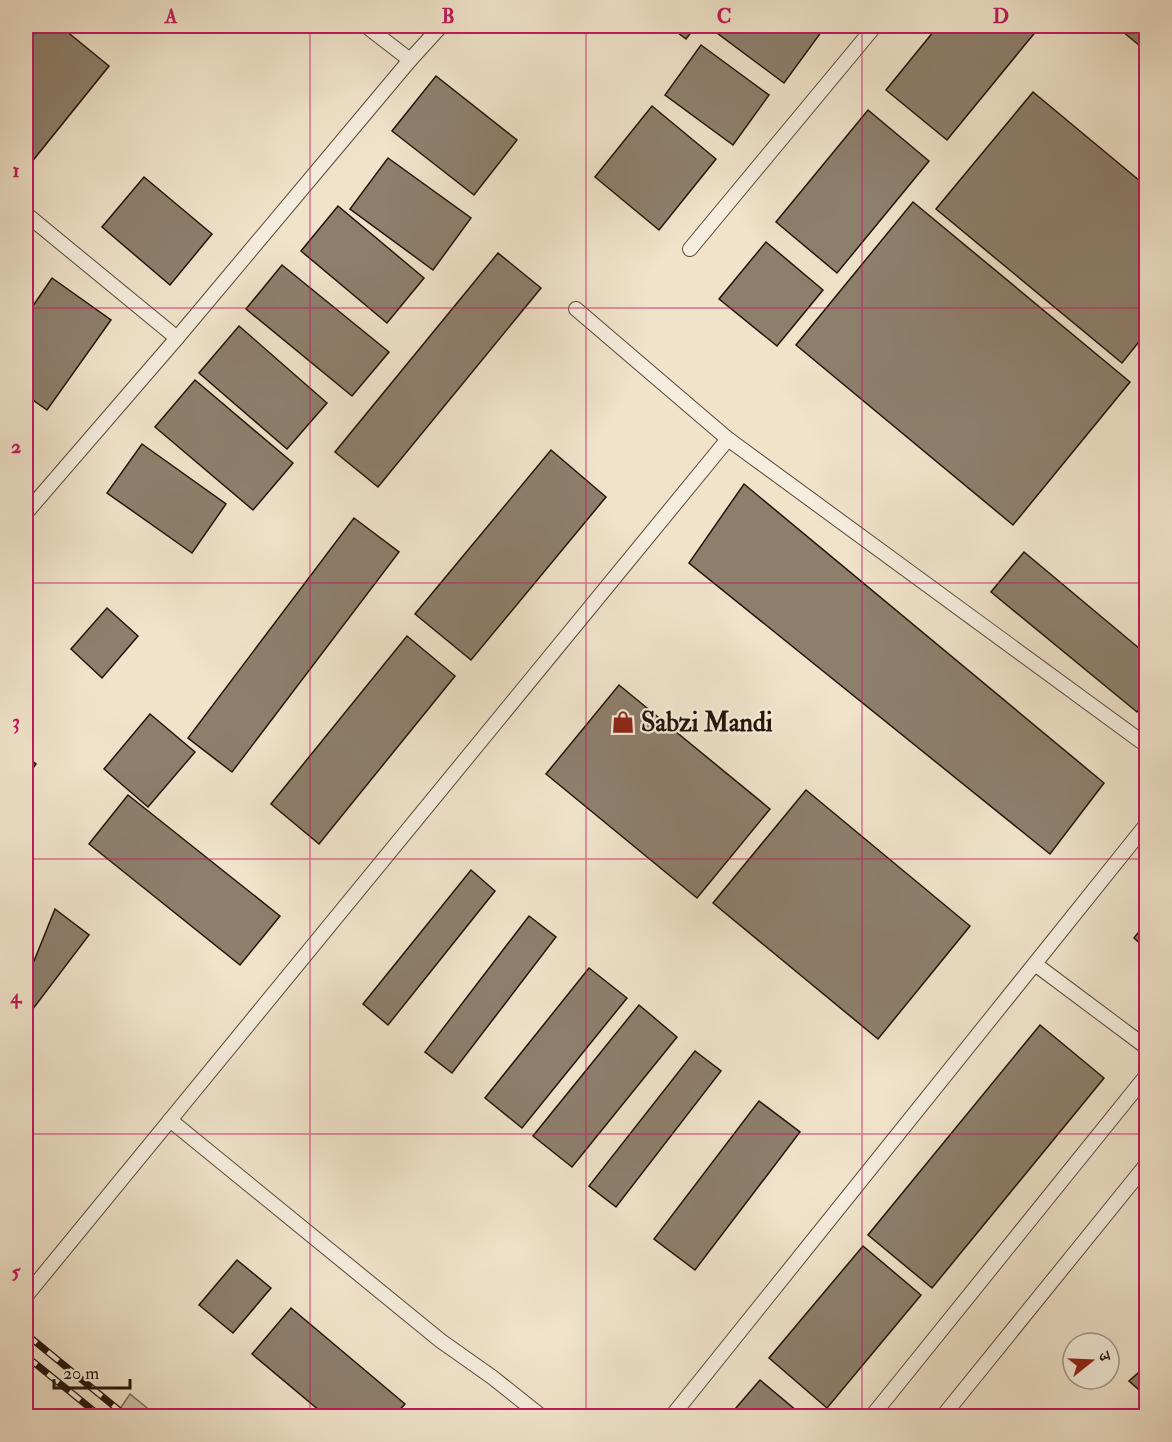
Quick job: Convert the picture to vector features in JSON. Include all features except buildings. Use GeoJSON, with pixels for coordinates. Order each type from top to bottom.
{"type":"FeatureCollection","features":[{"type":"Feature","properties":{"kind":"lane"},"geometry":{"type":"LineString","coordinates":[[366,26],[410,60]]}},
{"type":"Feature","properties":{"kind":"lane"},"geometry":{"type":"LineString","coordinates":[[26,513],[441,26]]}},
{"type":"Feature","properties":{"kind":"lane"},"geometry":{"type":"LineString","coordinates":[[690,249],[875,26]]}},
{"type":"Feature","properties":{"kind":"lane"},"geometry":{"type":"LineString","coordinates":[[26,214],[177,338]]}},
{"type":"Feature","properties":{"kind":"lane"},"geometry":{"type":"LineString","coordinates":[[576,309],[728,439],[1146,745]]}},
{"type":"Feature","properties":{"kind":"lane"},"geometry":{"type":"LineString","coordinates":[[26,1296],[728,439]]}},
{"type":"Feature","properties":{"kind":"lane"},"geometry":{"type":"LineString","coordinates":[[672,1416],[1146,825]]}},
{"type":"Feature","properties":{"kind":"lane"},"geometry":{"type":"LineString","coordinates":[[1035,964],[1146,1047]]}},
{"type":"Feature","properties":{"kind":"lane"},"geometry":{"type":"LineString","coordinates":[[872,1416],[1146,1076]]}},
{"type":"Feature","properties":{"kind":"lane"},"geometry":{"type":"LineString","coordinates":[[170,1120],[441,1341],[512,1392],[541,1416]]}},
{"type":"Feature","properties":{"kind":"lane"},"geometry":{"type":"LineString","coordinates":[[943,1416],[1146,1165]]}},
{"type":"Feature","properties":{"kind":"shaded area"},"geometry":{"type":"Polygon","coordinates":[[[130,1394],[157,1416],[115,1416],[130,1394]]]}},
{"type":"Feature","properties":{"kind":"railway"},"geometry":{"type":"LineString","coordinates":[[26,1334],[126,1416]]}},
{"type":"Feature","properties":{"kind":"railway"},"geometry":{"type":"LineString","coordinates":[[26,1356],[100,1416]]}},
{"type":"Feature","properties":{"kind":"place","name":"Sabzi Mandi"},"geometry":{"type":"Point","coordinates":[623,722]}}]}
